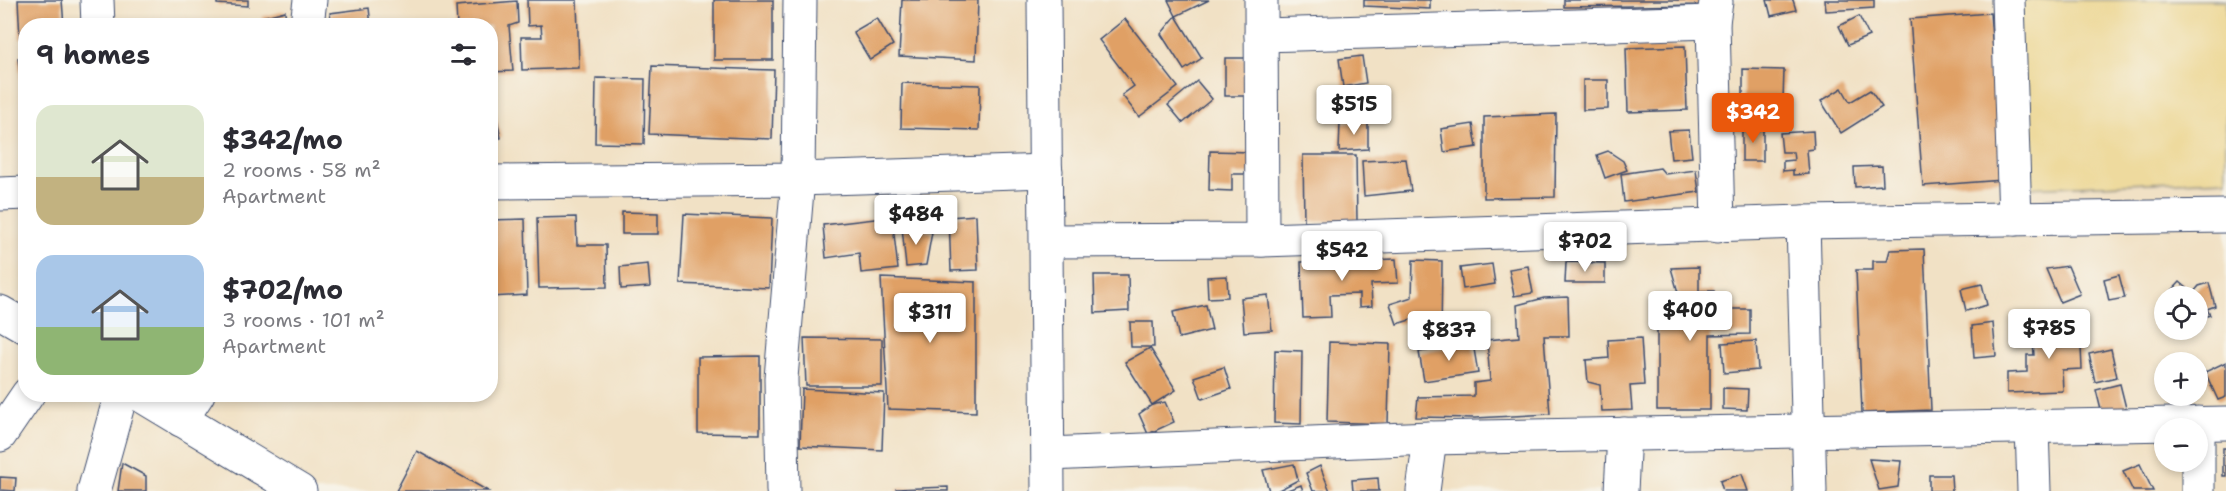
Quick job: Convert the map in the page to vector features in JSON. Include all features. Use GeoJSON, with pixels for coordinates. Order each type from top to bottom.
{"type":"FeatureCollection","features":[{"type":"Feature","properties":{"kind":"street"},"geometry":{"type":"LineString","coordinates":[[97,0],[98,18]]}},
{"type":"Feature","properties":{"kind":"street"},"geometry":{"type":"LineString","coordinates":[[308,18],[310,0]]}},
{"type":"Feature","properties":{"kind":"street"},"geometry":{"type":"LineString","coordinates":[[783,491],[781,378],[798,179],[800,0]]}},
{"type":"Feature","properties":{"kind":"street"},"geometry":{"type":"LineString","coordinates":[[1044,0],[1048,491]]}},
{"type":"Feature","properties":{"kind":"street"},"geometry":{"type":"LineString","coordinates":[[1261,0],[1262,240]]}},
{"type":"Feature","properties":{"kind":"street"},"geometry":{"type":"LineString","coordinates":[[2008,0],[2015,219]]}},
{"type":"Feature","properties":{"kind":"street"},"geometry":{"type":"LineString","coordinates":[[1261,35],[1715,11],[1718,226]]}},
{"type":"Feature","properties":{"kind":"street"},"geometry":{"type":"LineString","coordinates":[[498,182],[798,179],[1046,171]]}},
{"type":"Feature","properties":{"kind":"street"},"geometry":{"type":"LineString","coordinates":[[0,194],[18,193]]}},
{"type":"Feature","properties":{"kind":"street"},"geometry":{"type":"LineString","coordinates":[[1047,241],[1262,240],[1803,222],[2226,216]]}},
{"type":"Feature","properties":{"kind":"street"},"geometry":{"type":"LineString","coordinates":[[1803,222],[1810,491]]}},
{"type":"Feature","properties":{"kind":"street"},"geometry":{"type":"LineString","coordinates":[[0,312],[18,322]]}},
{"type":"Feature","properties":{"kind":"street"},"geometry":{"type":"LineString","coordinates":[[0,435],[23,402]]}},
{"type":"Feature","properties":{"kind":"street"},"geometry":{"type":"LineString","coordinates":[[94,491],[119,402]]}},
{"type":"Feature","properties":{"kind":"street"},"geometry":{"type":"LineString","coordinates":[[170,402],[189,407],[300,491]]}},
{"type":"Feature","properties":{"kind":"street"},"geometry":{"type":"LineString","coordinates":[[1049,454],[1430,438],[2212,423],[2198,491]]}},
{"type":"Feature","properties":{"kind":"street"},"geometry":{"type":"LineString","coordinates":[[2032,426],[2034,491]]}},
{"type":"Feature","properties":{"kind":"street"},"geometry":{"type":"LineString","coordinates":[[1621,491],[1624,434]]}},
{"type":"Feature","properties":{"kind":"street"},"geometry":{"type":"LineString","coordinates":[[1423,491],[1430,438]]}},
{"type":"Feature","properties":{"kind":"sand"},"geometry":{"type":"Polygon","coordinates":[[[2014,0],[2226,0],[2226,180],[2024,188],[2014,0]]]}},
{"type":"Feature","properties":{"kind":"building"},"geometry":{"type":"Polygon","coordinates":[[[18,0],[62,0],[63,18],[19,18],[18,0]]]}},
{"type":"Feature","properties":{"kind":"building"},"geometry":{"type":"Polygon","coordinates":[[[217,0],[248,0],[248,6],[217,4],[217,0]]]}},
{"type":"Feature","properties":{"kind":"building"},"geometry":{"type":"Polygon","coordinates":[[[527,0],[577,0],[579,68],[522,70],[521,37],[542,37],[541,25],[528,26],[527,0]]]}},
{"type":"Feature","properties":{"kind":"building"},"geometry":{"type":"Polygon","coordinates":[[[714,0],[773,0],[773,60],[714,60],[714,0]]]}},
{"type":"Feature","properties":{"kind":"building"},"geometry":{"type":"Polygon","coordinates":[[[902,0],[978,0],[976,60],[899,56],[902,0]]]}},
{"type":"Feature","properties":{"kind":"building"},"geometry":{"type":"Polygon","coordinates":[[[1168,0],[1209,0],[1176,16],[1168,0]]]}},
{"type":"Feature","properties":{"kind":"building"},"geometry":{"type":"Polygon","coordinates":[[[1364,0],[1430,0],[1430,9],[1364,6],[1364,0]]]}},
{"type":"Feature","properties":{"kind":"building"},"geometry":{"type":"Polygon","coordinates":[[[1564,0],[1704,0],[1704,5],[1564,7],[1564,0]]]}},
{"type":"Feature","properties":{"kind":"building"},"geometry":{"type":"Polygon","coordinates":[[[1767,0],[1793,0],[1796,10],[1771,16],[1767,0]]]}},
{"type":"Feature","properties":{"kind":"building"},"geometry":{"type":"Polygon","coordinates":[[[1825,0],[1874,0],[1874,8],[1826,11],[1825,0]]]}},
{"type":"Feature","properties":{"kind":"building"},"geometry":{"type":"Polygon","coordinates":[[[517,1],[518,23],[509,26],[513,71],[498,72],[498,18],[457,18],[456,6],[517,1]]]}},
{"type":"Feature","properties":{"kind":"building"},"geometry":{"type":"Polygon","coordinates":[[[369,8],[370,18],[331,18],[330,13],[369,8]]]}},
{"type":"Feature","properties":{"kind":"building"},"geometry":{"type":"Polygon","coordinates":[[[285,11],[285,18],[262,17],[285,11]]]}},
{"type":"Feature","properties":{"kind":"building"},"geometry":{"type":"Polygon","coordinates":[[[1990,13],[2003,180],[1923,186],[1910,19],[1990,13]]]}},
{"type":"Feature","properties":{"kind":"building"},"geometry":{"type":"Polygon","coordinates":[[[1176,16],[1202,58],[1184,70],[1161,34],[1176,16]]]}},
{"type":"Feature","properties":{"kind":"building"},"geometry":{"type":"Polygon","coordinates":[[[1859,16],[1869,36],[1848,45],[1839,26],[1859,16]]]}},
{"type":"Feature","properties":{"kind":"building"},"geometry":{"type":"Polygon","coordinates":[[[877,18],[893,45],[870,60],[853,32],[877,18]]]}},
{"type":"Feature","properties":{"kind":"building"},"geometry":{"type":"Polygon","coordinates":[[[1125,19],[1178,87],[1139,117],[1122,95],[1134,86],[1099,40],[1125,19]]]}},
{"type":"Feature","properties":{"kind":"building"},"geometry":{"type":"Polygon","coordinates":[[[1685,46],[1687,110],[1628,112],[1626,48],[1685,46]]]}},
{"type":"Feature","properties":{"kind":"building"},"geometry":{"type":"Polygon","coordinates":[[[1362,56],[1366,83],[1343,87],[1339,59],[1362,56]]]}},
{"type":"Feature","properties":{"kind":"building"},"geometry":{"type":"Polygon","coordinates":[[[1225,58],[1248,58],[1248,96],[1225,96],[1225,58]]]}},
{"type":"Feature","properties":{"kind":"building"},"geometry":{"type":"Polygon","coordinates":[[[652,66],[774,70],[772,139],[649,134],[652,66]]]}},
{"type":"Feature","properties":{"kind":"building"},"geometry":{"type":"Polygon","coordinates":[[[1743,69],[1784,70],[1783,100],[1743,98],[1743,69]]]}},
{"type":"Feature","properties":{"kind":"building"},"geometry":{"type":"Polygon","coordinates":[[[596,78],[645,79],[644,144],[595,143],[596,78]]]}},
{"type":"Feature","properties":{"kind":"building"},"geometry":{"type":"Polygon","coordinates":[[[1583,80],[1608,80],[1608,109],[1583,110],[1583,80]]]}},
{"type":"Feature","properties":{"kind":"building"},"geometry":{"type":"Polygon","coordinates":[[[1197,81],[1212,99],[1183,123],[1168,105],[1197,81]]]}},
{"type":"Feature","properties":{"kind":"building"},"geometry":{"type":"Polygon","coordinates":[[[902,83],[980,85],[979,130],[901,128],[902,83]]]}},
{"type":"Feature","properties":{"kind":"building"},"geometry":{"type":"Polygon","coordinates":[[[1842,88],[1850,102],[1870,90],[1882,107],[1841,133],[1821,101],[1842,88]]]}},
{"type":"Feature","properties":{"kind":"building"},"geometry":{"type":"Polygon","coordinates":[[[1556,114],[1555,197],[1484,198],[1484,117],[1556,114]]]}},
{"type":"Feature","properties":{"kind":"building"},"geometry":{"type":"Polygon","coordinates":[[[1368,121],[1368,149],[1339,151],[1340,123],[1368,121]]]}},
{"type":"Feature","properties":{"kind":"building"},"geometry":{"type":"Polygon","coordinates":[[[1473,124],[1477,147],[1444,152],[1441,129],[1473,124]]]}},
{"type":"Feature","properties":{"kind":"building"},"geometry":{"type":"Polygon","coordinates":[[[1742,127],[1763,127],[1763,161],[1742,161],[1742,127]]]}},
{"type":"Feature","properties":{"kind":"building"},"geometry":{"type":"Polygon","coordinates":[[[1689,130],[1692,157],[1671,159],[1668,131],[1689,130]]]}},
{"type":"Feature","properties":{"kind":"building"},"geometry":{"type":"Polygon","coordinates":[[[1813,131],[1814,149],[1807,150],[1809,174],[1793,175],[1793,170],[1783,171],[1783,161],[1794,160],[1793,152],[1782,152],[1780,133],[1813,131]]]}},
{"type":"Feature","properties":{"kind":"building"},"geometry":{"type":"Polygon","coordinates":[[[1210,151],[1251,152],[1251,174],[1232,174],[1232,191],[1209,190],[1210,151]]]}},
{"type":"Feature","properties":{"kind":"building"},"geometry":{"type":"Polygon","coordinates":[[[1608,151],[1623,161],[1627,170],[1605,178],[1597,155],[1608,151]]]}},
{"type":"Feature","properties":{"kind":"building"},"geometry":{"type":"Polygon","coordinates":[[[1303,155],[1356,155],[1357,221],[1304,222],[1303,155]]]}},
{"type":"Feature","properties":{"kind":"building"},"geometry":{"type":"Polygon","coordinates":[[[1406,159],[1411,191],[1364,196],[1362,161],[1406,159]]]}},
{"type":"Feature","properties":{"kind":"building"},"geometry":{"type":"Polygon","coordinates":[[[1882,166],[1883,185],[1855,187],[1854,167],[1882,166]]]}},
{"type":"Feature","properties":{"kind":"building"},"geometry":{"type":"Polygon","coordinates":[[[1660,168],[1665,174],[1696,170],[1699,192],[1624,202],[1621,174],[1660,168]]]}},
{"type":"Feature","properties":{"kind":"building"},"geometry":{"type":"Polygon","coordinates":[[[622,212],[658,213],[658,234],[622,234],[622,212]]]}},
{"type":"Feature","properties":{"kind":"building"},"geometry":{"type":"Polygon","coordinates":[[[684,214],[772,218],[769,288],[680,284],[684,214]]]}},
{"type":"Feature","properties":{"kind":"building"},"geometry":{"type":"Polygon","coordinates":[[[976,215],[978,270],[951,271],[949,217],[976,215]]]}},
{"type":"Feature","properties":{"kind":"building"},"geometry":{"type":"Polygon","coordinates":[[[576,217],[577,245],[606,245],[607,287],[539,288],[537,218],[576,217]]]}},
{"type":"Feature","properties":{"kind":"building"},"geometry":{"type":"Polygon","coordinates":[[[892,217],[898,269],[861,273],[859,253],[826,258],[823,225],[892,217]]]}},
{"type":"Feature","properties":{"kind":"building"},"geometry":{"type":"Polygon","coordinates":[[[525,219],[527,295],[498,297],[498,220],[525,219]]]}},
{"type":"Feature","properties":{"kind":"building"},"geometry":{"type":"Polygon","coordinates":[[[902,227],[932,232],[926,265],[906,267],[902,227]]]}},
{"type":"Feature","properties":{"kind":"building"},"geometry":{"type":"Polygon","coordinates":[[[1924,249],[1931,410],[1862,413],[1856,270],[1873,270],[1873,261],[1887,261],[1890,250],[1924,249]]]}},
{"type":"Feature","properties":{"kind":"building"},"geometry":{"type":"Polygon","coordinates":[[[1396,259],[1398,283],[1371,284],[1372,306],[1359,307],[1359,294],[1330,295],[1331,317],[1303,318],[1301,262],[1396,259]]]}},
{"type":"Feature","properties":{"kind":"building"},"geometry":{"type":"Polygon","coordinates":[[[1413,260],[1442,261],[1441,339],[1413,339],[1413,319],[1397,324],[1390,304],[1412,297],[1413,260]]]}},
{"type":"Feature","properties":{"kind":"building"},"geometry":{"type":"Polygon","coordinates":[[[1566,262],[1605,263],[1605,283],[1565,283],[1566,262]]]}},
{"type":"Feature","properties":{"kind":"building"},"geometry":{"type":"Polygon","coordinates":[[[648,264],[650,287],[621,289],[620,267],[648,264]]]}},
{"type":"Feature","properties":{"kind":"building"},"geometry":{"type":"Polygon","coordinates":[[[1492,264],[1495,284],[1463,289],[1460,268],[1492,264]]]}},
{"type":"Feature","properties":{"kind":"building"},"geometry":{"type":"Polygon","coordinates":[[[1528,266],[1533,293],[1514,296],[1509,269],[1528,266]]]}},
{"type":"Feature","properties":{"kind":"building"},"geometry":{"type":"Polygon","coordinates":[[[2068,266],[2080,294],[2060,302],[2046,269],[2068,266]]]}},
{"type":"Feature","properties":{"kind":"building"},"geometry":{"type":"Polygon","coordinates":[[[1699,267],[1699,291],[1714,291],[1714,309],[1750,309],[1750,334],[1710,335],[1710,410],[1657,410],[1657,303],[1679,296],[1671,268],[1699,267]]]}},
{"type":"Feature","properties":{"kind":"building"},"geometry":{"type":"Polygon","coordinates":[[[1094,275],[1128,275],[1129,311],[1095,313],[1094,275]]]}},
{"type":"Feature","properties":{"kind":"building"},"geometry":{"type":"Polygon","coordinates":[[[2119,275],[2125,298],[2109,301],[2104,279],[2119,275]]]}},
{"type":"Feature","properties":{"kind":"building"},"geometry":{"type":"Polygon","coordinates":[[[1227,276],[1228,297],[1208,298],[1207,277],[1227,276]]]}},
{"type":"Feature","properties":{"kind":"building"},"geometry":{"type":"Polygon","coordinates":[[[881,278],[976,282],[976,412],[888,409],[881,278]]]}},
{"type":"Feature","properties":{"kind":"building"},"geometry":{"type":"Polygon","coordinates":[[[2209,283],[2215,306],[2208,309],[2208,286],[2199,286],[2209,283]]]}},
{"type":"Feature","properties":{"kind":"building"},"geometry":{"type":"Polygon","coordinates":[[[1982,284],[1987,305],[1966,311],[1961,289],[1982,284]]]}},
{"type":"Feature","properties":{"kind":"building"},"geometry":{"type":"Polygon","coordinates":[[[1268,295],[1272,330],[1244,332],[1241,298],[1268,295]]]}},
{"type":"Feature","properties":{"kind":"building"},"geometry":{"type":"Polygon","coordinates":[[[1568,297],[1569,336],[1544,336],[1550,414],[1475,418],[1416,417],[1418,397],[1474,396],[1474,383],[1490,381],[1487,340],[1519,337],[1517,305],[1544,298],[1568,297]]]}},
{"type":"Feature","properties":{"kind":"building"},"geometry":{"type":"Polygon","coordinates":[[[1206,305],[1212,330],[1179,338],[1173,312],[1206,305]]]}},
{"type":"Feature","properties":{"kind":"building"},"geometry":{"type":"Polygon","coordinates":[[[1130,322],[1153,322],[1154,347],[1131,347],[1130,322]]]}},
{"type":"Feature","properties":{"kind":"building"},"geometry":{"type":"Polygon","coordinates":[[[1993,323],[1996,356],[1974,358],[1972,326],[1993,323]]]}},
{"type":"Feature","properties":{"kind":"building"},"geometry":{"type":"Polygon","coordinates":[[[2080,325],[2082,369],[2062,370],[2063,391],[2007,393],[2007,373],[2027,372],[2027,355],[2034,355],[2032,327],[2080,325]]]}},
{"type":"Feature","properties":{"kind":"building"},"geometry":{"type":"Polygon","coordinates":[[[804,338],[882,339],[882,386],[806,386],[804,338]]]}},
{"type":"Feature","properties":{"kind":"building"},"geometry":{"type":"Polygon","coordinates":[[[1641,338],[1644,385],[1630,386],[1632,410],[1602,411],[1600,385],[1588,382],[1586,360],[1609,358],[1608,340],[1641,338]]]}},
{"type":"Feature","properties":{"kind":"building"},"geometry":{"type":"Polygon","coordinates":[[[1756,341],[1758,370],[1724,373],[1722,343],[1756,341]]]}},
{"type":"Feature","properties":{"kind":"building"},"geometry":{"type":"Polygon","coordinates":[[[1329,342],[1390,344],[1388,424],[1327,422],[1329,342]]]}},
{"type":"Feature","properties":{"kind":"building"},"geometry":{"type":"Polygon","coordinates":[[[1473,343],[1478,373],[1424,381],[1419,352],[1473,343]]]}},
{"type":"Feature","properties":{"kind":"building"},"geometry":{"type":"Polygon","coordinates":[[[1150,348],[1176,390],[1152,405],[1125,362],[1150,348]]]}},
{"type":"Feature","properties":{"kind":"building"},"geometry":{"type":"Polygon","coordinates":[[[2111,349],[2117,377],[2095,382],[2089,354],[2111,349]]]}},
{"type":"Feature","properties":{"kind":"building"},"geometry":{"type":"Polygon","coordinates":[[[1275,350],[1302,351],[1301,424],[1274,423],[1275,350]]]}},
{"type":"Feature","properties":{"kind":"building"},"geometry":{"type":"Polygon","coordinates":[[[760,356],[760,434],[698,433],[698,357],[760,356]]]}},
{"type":"Feature","properties":{"kind":"building"},"geometry":{"type":"Polygon","coordinates":[[[2226,362],[2226,397],[2218,400],[2208,378],[2208,371],[2226,362]]]}},
{"type":"Feature","properties":{"kind":"building"},"geometry":{"type":"Polygon","coordinates":[[[1224,367],[1231,389],[1202,399],[1194,377],[1224,367]]]}},
{"type":"Feature","properties":{"kind":"building"},"geometry":{"type":"Polygon","coordinates":[[[2120,384],[2126,408],[2102,414],[2096,390],[2120,384]]]}},
{"type":"Feature","properties":{"kind":"building"},"geometry":{"type":"Polygon","coordinates":[[[1723,388],[1748,389],[1747,410],[1723,409],[1723,388]]]}},
{"type":"Feature","properties":{"kind":"building"},"geometry":{"type":"Polygon","coordinates":[[[802,389],[884,393],[882,450],[800,446],[802,389]]]}},
{"type":"Feature","properties":{"kind":"building"},"geometry":{"type":"Polygon","coordinates":[[[1165,402],[1174,422],[1148,434],[1139,414],[1152,405],[1165,402]]]}},
{"type":"Feature","properties":{"kind":"building"},"geometry":{"type":"Polygon","coordinates":[[[2223,448],[2226,448],[2226,476],[2223,476],[2223,448]]]}},
{"type":"Feature","properties":{"kind":"building"},"geometry":{"type":"Polygon","coordinates":[[[417,451],[488,491],[396,491],[417,451]]]}},
{"type":"Feature","properties":{"kind":"building"},"geometry":{"type":"Polygon","coordinates":[[[1869,459],[1901,461],[1898,487],[1879,490],[1869,459]]]}},
{"type":"Feature","properties":{"kind":"building"},"geometry":{"type":"Polygon","coordinates":[[[122,463],[146,476],[146,491],[118,491],[122,463]]]}},
{"type":"Feature","properties":{"kind":"building"},"geometry":{"type":"Polygon","coordinates":[[[1294,464],[1298,480],[1277,491],[1269,491],[1263,470],[1294,464]]]}},
{"type":"Feature","properties":{"kind":"building"},"geometry":{"type":"Polygon","coordinates":[[[2140,464],[2153,491],[2133,491],[2123,471],[2140,464]]]}},
{"type":"Feature","properties":{"kind":"building"},"geometry":{"type":"Polygon","coordinates":[[[1320,466],[1330,491],[1313,491],[1306,473],[1320,466]]]}},
{"type":"Feature","properties":{"kind":"building"},"geometry":{"type":"Polygon","coordinates":[[[1742,474],[1748,491],[1723,491],[1720,481],[1742,474]]]}},
{"type":"Feature","properties":{"kind":"building"},"geometry":{"type":"Polygon","coordinates":[[[1929,475],[1951,475],[1952,491],[1929,491],[1929,475]]]}},
{"type":"Feature","properties":{"kind":"building"},"geometry":{"type":"Polygon","coordinates":[[[0,477],[16,478],[15,491],[0,490],[0,477]]]}},
{"type":"Feature","properties":{"kind":"building"},"geometry":{"type":"Polygon","coordinates":[[[1378,478],[1379,491],[1353,491],[1352,480],[1378,478]]]}},
{"type":"Feature","properties":{"kind":"building"},"geometry":{"type":"Polygon","coordinates":[[[1301,485],[1303,491],[1285,491],[1301,485]]]}},
{"type":"Feature","properties":{"kind":"building"},"geometry":{"type":"Polygon","coordinates":[[[948,487],[948,491],[896,491],[896,489],[948,487]]]}}]}
